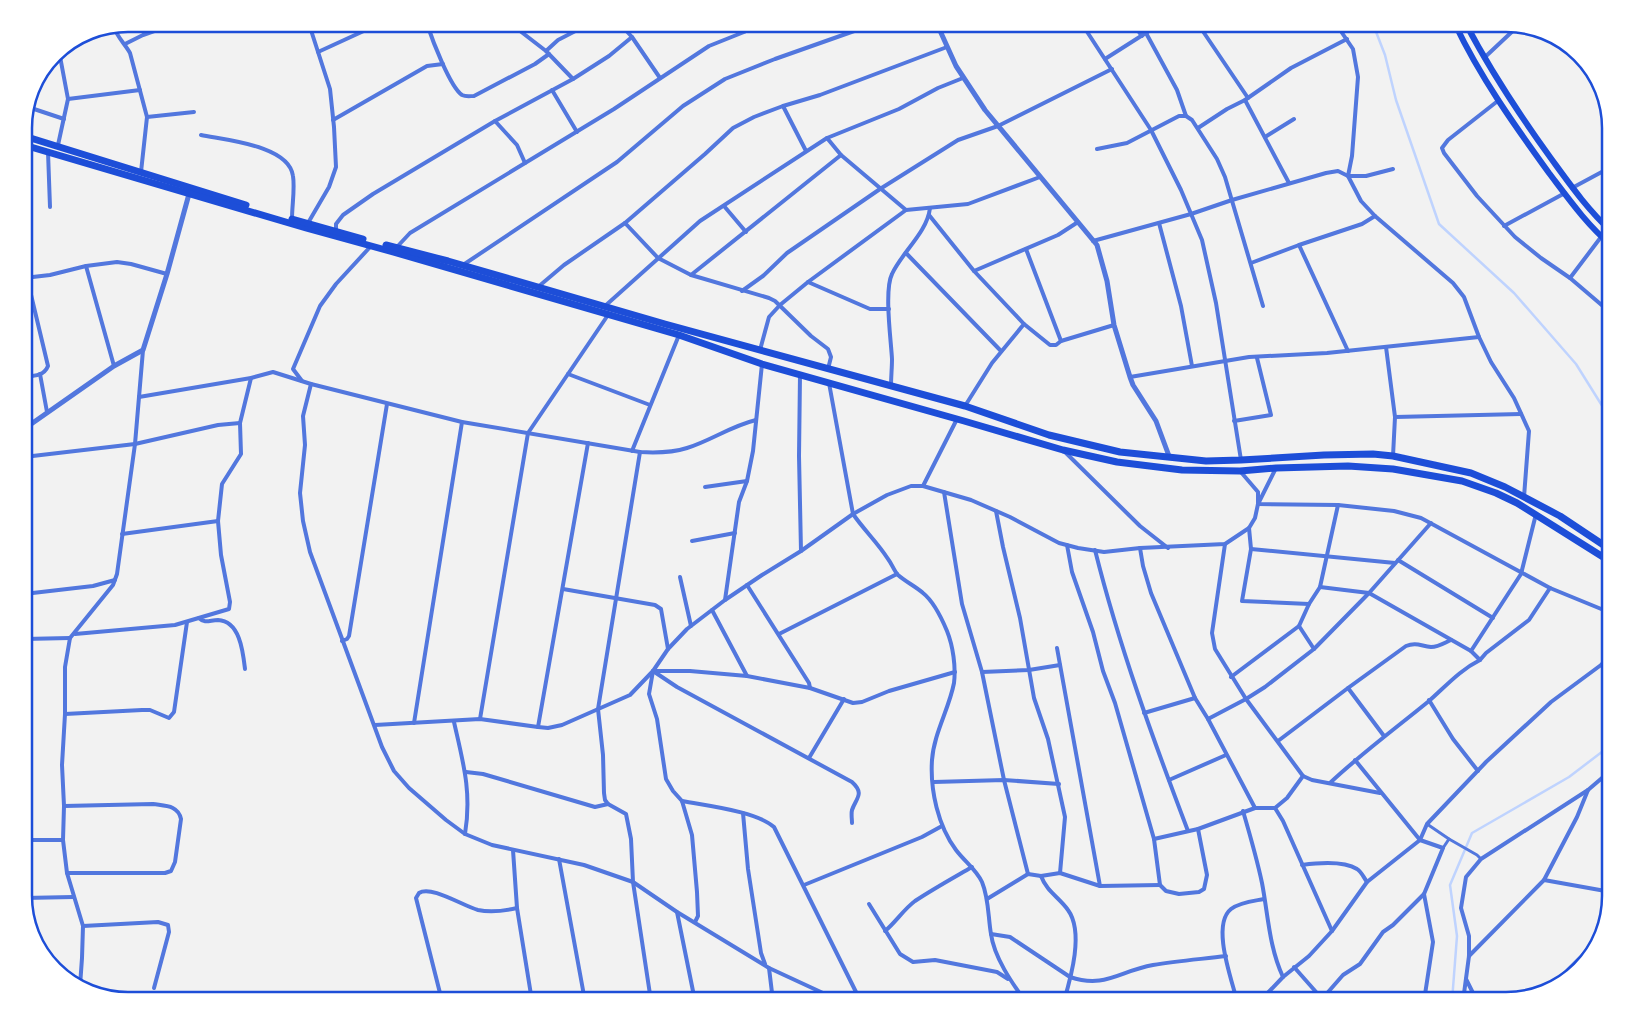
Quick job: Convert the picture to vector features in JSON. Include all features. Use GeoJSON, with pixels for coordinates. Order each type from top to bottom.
{"type":"FeatureCollection","features":[{"type":"Feature","properties":{"kind":"highway"},"geometry":{"type":"LineString","coordinates":[[33,138],[308,224],[463,265],[760,350],[965,406],[1049,436],[1120,452],[1206,461],[1373,454],[1393,456],[1471,473],[1560,516],[1602,544]]}},
{"type":"Feature","properties":{"kind":"highway"},"geometry":{"type":"LineString","coordinates":[[33,147],[679,335],[762,364],[1063,450],[1117,462],[1182,470],[1240,471],[1348,466],[1402,470],[1462,481],[1496,493],[1536,514],[1602,556]]}},
{"type":"Feature","properties":{"kind":"main road"},"geometry":{"type":"LineString","coordinates":[[1459,32],[1475,62],[1528,144],[1601,237]]}},
{"type":"Feature","properties":{"kind":"main road"},"geometry":{"type":"LineString","coordinates":[[1470,32],[1484,58],[1538,140],[1572,188],[1602,221]]}},
{"type":"Feature","properties":{"kind":"street"},"geometry":{"type":"LineString","coordinates":[[125,44],[151,32]]}},
{"type":"Feature","properties":{"kind":"street"},"geometry":{"type":"LineString","coordinates":[[308,224],[329,187],[336,166],[330,89],[312,32]]}},
{"type":"Feature","properties":{"kind":"street"},"geometry":{"type":"LineString","coordinates":[[318,52],[361,32]]}},
{"type":"Feature","properties":{"kind":"street"},"geometry":{"type":"LineString","coordinates":[[429,32],[443,64],[460,93],[466,96],[474,96],[535,64],[558,40],[574,32]]}},
{"type":"Feature","properties":{"kind":"street"},"geometry":{"type":"LineString","coordinates":[[522,32],[548,52],[573,79]]}},
{"type":"Feature","properties":{"kind":"street"},"geometry":{"type":"LineString","coordinates":[[628,32],[660,78]]}},
{"type":"Feature","properties":{"kind":"street"},"geometry":{"type":"LineString","coordinates":[[396,248],[410,233],[577,132],[709,46],[744,32]]}},
{"type":"Feature","properties":{"kind":"street"},"geometry":{"type":"LineString","coordinates":[[463,265],[616,162],[683,106],[725,79],[851,32]]}},
{"type":"Feature","properties":{"kind":"street"},"geometry":{"type":"LineString","coordinates":[[940,32],[956,66],[984,110],[1097,245],[1107,281],[1114,325],[1130,377],[1156,422],[1169,456]]}},
{"type":"Feature","properties":{"kind":"street"},"geometry":{"type":"LineString","coordinates":[[1087,32],[1150,130],[1181,190],[1202,240],[1216,303],[1224,361],[1231,387],[1234,421],[1241,460]]}},
{"type":"Feature","properties":{"kind":"street"},"geometry":{"type":"LineString","coordinates":[[1139,32],[1142,36]]}},
{"type":"Feature","properties":{"kind":"street"},"geometry":{"type":"LineString","coordinates":[[1203,32],[1246,99],[1289,183]]}},
{"type":"Feature","properties":{"kind":"street"},"geometry":{"type":"LineString","coordinates":[[1342,32],[1353,49],[1358,77],[1352,156],[1348,176],[1361,201],[1375,216],[1453,283],[1464,297],[1491,362],[1514,398],[1529,431],[1524,497]]}},
{"type":"Feature","properties":{"kind":"street"},"geometry":{"type":"LineString","coordinates":[[1484,58],[1510,32]]}},
{"type":"Feature","properties":{"kind":"street"},"geometry":{"type":"LineString","coordinates":[[116,33],[130,54],[147,117],[141,172]]}},
{"type":"Feature","properties":{"kind":"street"},"geometry":{"type":"LineString","coordinates":[[1105,59],[1146,33],[1177,90],[1186,116],[1198,128],[1217,159],[1225,177],[1252,263],[1263,306]]}},
{"type":"Feature","properties":{"kind":"street"},"geometry":{"type":"LineString","coordinates":[[336,231],[336,224],[343,216],[373,194],[573,79],[609,56],[632,36]]}},
{"type":"Feature","properties":{"kind":"street"},"geometry":{"type":"LineString","coordinates":[[1198,128],[1246,99],[1291,68],[1347,39]]}},
{"type":"Feature","properties":{"kind":"street"},"geometry":{"type":"LineString","coordinates":[[538,287],[564,265],[625,223],[733,128],[754,117],[783,106],[820,95],[947,47]]}},
{"type":"Feature","properties":{"kind":"street"},"geometry":{"type":"LineString","coordinates":[[58,145],[68,99],[61,61]]}},
{"type":"Feature","properties":{"kind":"street"},"geometry":{"type":"LineString","coordinates":[[333,120],[427,66],[443,64]]}},
{"type":"Feature","properties":{"kind":"street"},"geometry":{"type":"LineString","coordinates":[[742,291],[759,280],[787,253],[880,189],[958,140],[998,126],[1112,69]]}},
{"type":"Feature","properties":{"kind":"street"},"geometry":{"type":"LineString","coordinates":[[605,306],[700,221],[806,151],[827,138],[899,109],[938,88],[964,78]]}},
{"type":"Feature","properties":{"kind":"street"},"geometry":{"type":"LineString","coordinates":[[68,99],[140,90]]}},
{"type":"Feature","properties":{"kind":"street"},"geometry":{"type":"LineString","coordinates":[[552,90],[577,132]]}},
{"type":"Feature","properties":{"kind":"street"},"geometry":{"type":"LineString","coordinates":[[1499,100],[1448,140],[1442,148],[1448,159],[1477,196],[1504,226],[1527,248],[1570,278],[1602,305]]}},
{"type":"Feature","properties":{"kind":"street"},"geometry":{"type":"LineString","coordinates":[[783,106],[806,151]]}},
{"type":"Feature","properties":{"kind":"street"},"geometry":{"type":"LineString","coordinates":[[35,109],[64,119]]}},
{"type":"Feature","properties":{"kind":"street"},"geometry":{"type":"LineString","coordinates":[[147,117],[194,112]]}},
{"type":"Feature","properties":{"kind":"street"},"geometry":{"type":"LineString","coordinates":[[1097,149],[1127,144],[1179,116],[1186,116]]}},
{"type":"Feature","properties":{"kind":"street"},"geometry":{"type":"LineString","coordinates":[[1265,137],[1294,119]]}},
{"type":"Feature","properties":{"kind":"street"},"geometry":{"type":"LineString","coordinates":[[496,122],[517,145],[524,163]]}},
{"type":"Feature","properties":{"kind":"street"},"geometry":{"type":"LineString","coordinates":[[201,135],[253,144],[288,164],[293,174],[292,219]]}},
{"type":"Feature","properties":{"kind":"street"},"geometry":{"type":"LineString","coordinates":[[827,138],[841,155],[906,210]]}},
{"type":"Feature","properties":{"kind":"street"},"geometry":{"type":"LineString","coordinates":[[48,151],[50,207]]}},
{"type":"Feature","properties":{"kind":"street"},"geometry":{"type":"LineString","coordinates":[[691,275],[841,155]]}},
{"type":"Feature","properties":{"kind":"street"},"geometry":{"type":"LineString","coordinates":[[1093,240],[1191,214],[1326,173],[1338,171],[1348,176],[1366,176],[1393,169]]}},
{"type":"Feature","properties":{"kind":"street"},"geometry":{"type":"LineString","coordinates":[[1572,188],[1602,172]]}},
{"type":"Feature","properties":{"kind":"street"},"geometry":{"type":"LineString","coordinates":[[760,350],[769,317],[780,305],[808,282],[906,210],[968,204],[1040,177]]}},
{"type":"Feature","properties":{"kind":"street"},"geometry":{"type":"LineString","coordinates":[[1504,226],[1565,193]]}},
{"type":"Feature","properties":{"kind":"street"},"geometry":{"type":"LineString","coordinates":[[33,639],[70,638],[113,586],[134,444],[143,350],[167,274],[189,194]]}},
{"type":"Feature","properties":{"kind":"street"},"geometry":{"type":"LineString","coordinates":[[724,206],[746,232]]}},
{"type":"Feature","properties":{"kind":"street"},"geometry":{"type":"LineString","coordinates":[[891,386],[892,361],[889,309],[891,276],[929,216],[930,208]]}},
{"type":"Feature","properties":{"kind":"street"},"geometry":{"type":"LineString","coordinates":[[929,216],[974,271],[1024,324],[1050,345],[1056,345],[1061,341],[1114,325]]}},
{"type":"Feature","properties":{"kind":"street"},"geometry":{"type":"LineString","coordinates":[[1252,263],[1362,224],[1375,216]]}},
{"type":"Feature","properties":{"kind":"street"},"geometry":{"type":"LineString","coordinates":[[974,271],[1058,235],[1078,222]]}},
{"type":"Feature","properties":{"kind":"street"},"geometry":{"type":"LineString","coordinates":[[625,223],[658,258],[691,275],[769,298],[780,305],[811,336],[828,349],[831,357],[828,369]]}},
{"type":"Feature","properties":{"kind":"street"},"geometry":{"type":"LineString","coordinates":[[1159,223],[1181,306],[1192,366]]}},
{"type":"Feature","properties":{"kind":"street"},"geometry":{"type":"LineString","coordinates":[[1570,278],[1601,237]]}},
{"type":"Feature","properties":{"kind":"street"},"geometry":{"type":"LineString","coordinates":[[1299,245],[1348,351]]}},
{"type":"Feature","properties":{"kind":"street"},"geometry":{"type":"LineString","coordinates":[[302,381],[293,369],[320,306],[336,284],[371,246]]}},
{"type":"Feature","properties":{"kind":"street"},"geometry":{"type":"LineString","coordinates":[[1026,250],[1061,341]]}},
{"type":"Feature","properties":{"kind":"street"},"geometry":{"type":"LineString","coordinates":[[906,253],[1001,351]]}},
{"type":"Feature","properties":{"kind":"street"},"geometry":{"type":"LineString","coordinates":[[33,277],[117,262],[167,274]]}},
{"type":"Feature","properties":{"kind":"street"},"geometry":{"type":"LineString","coordinates":[[86,266],[114,366]]}},
{"type":"Feature","properties":{"kind":"street"},"geometry":{"type":"LineString","coordinates":[[808,282],[870,308],[889,309]]}},
{"type":"Feature","properties":{"kind":"street"},"geometry":{"type":"LineString","coordinates":[[33,306],[48,366],[46,372],[33,375]]}},
{"type":"Feature","properties":{"kind":"street"},"geometry":{"type":"LineString","coordinates":[[480,719],[528,433],[608,315]]}},
{"type":"Feature","properties":{"kind":"street"},"geometry":{"type":"LineString","coordinates":[[965,406],[1001,351],[1024,324]]}},
{"type":"Feature","properties":{"kind":"street"},"geometry":{"type":"LineString","coordinates":[[632,451],[679,335]]}},
{"type":"Feature","properties":{"kind":"street"},"geometry":{"type":"LineString","coordinates":[[1130,377],[1224,361],[1348,351],[1479,337]]}},
{"type":"Feature","properties":{"kind":"street"},"geometry":{"type":"LineString","coordinates":[[1386,347],[1395,417],[1393,456]]}},
{"type":"Feature","properties":{"kind":"street"},"geometry":{"type":"LineString","coordinates":[[33,422],[114,366],[143,350]]}},
{"type":"Feature","properties":{"kind":"street"},"geometry":{"type":"LineString","coordinates":[[1234,421],[1271,415],[1256,358]]}},
{"type":"Feature","properties":{"kind":"street"},"geometry":{"type":"LineString","coordinates":[[725,600],[739,502],[748,481],[762,364]]}},
{"type":"Feature","properties":{"kind":"street"},"geometry":{"type":"LineString","coordinates":[[138,397],[251,378],[273,372],[310,384],[462,422],[632,451],[661,453],[686,448],[744,423],[756,420]]}},
{"type":"Feature","properties":{"kind":"street"},"geometry":{"type":"LineString","coordinates":[[40,374],[47,412]]}},
{"type":"Feature","properties":{"kind":"street"},"geometry":{"type":"LineString","coordinates":[[568,374],[650,405]]}},
{"type":"Feature","properties":{"kind":"street"},"geometry":{"type":"LineString","coordinates":[[800,375],[801,551]]}},
{"type":"Feature","properties":{"kind":"street"},"geometry":{"type":"LineString","coordinates":[[75,634],[187,622],[227,611],[230,606],[221,554],[218,521],[222,484],[241,454],[240,423],[251,378]]}},
{"type":"Feature","properties":{"kind":"street"},"geometry":{"type":"LineString","coordinates":[[829,383],[853,514],[865,532],[888,558],[897,574],[925,594],[948,631],[955,672],[954,684],[936,739],[932,760],[936,807],[942,826],[956,851],[972,867],[982,883],[987,899],[994,946],[1012,984]]}},
{"type":"Feature","properties":{"kind":"street"},"geometry":{"type":"LineString","coordinates":[[310,384],[303,416],[305,445],[300,493],[303,521],[310,552],[386,755],[401,780],[446,820],[465,834],[492,845],[584,865],[633,882],[677,912],[767,966],[823,992]]}},
{"type":"Feature","properties":{"kind":"street"},"geometry":{"type":"LineString","coordinates":[[342,641],[349,636],[387,404]]}},
{"type":"Feature","properties":{"kind":"street"},"geometry":{"type":"LineString","coordinates":[[1395,417],[1521,414]]}},
{"type":"Feature","properties":{"kind":"street"},"geometry":{"type":"LineString","coordinates":[[923,486],[957,419]]}},
{"type":"Feature","properties":{"kind":"street"},"geometry":{"type":"LineString","coordinates":[[414,722],[462,422]]}},
{"type":"Feature","properties":{"kind":"street"},"geometry":{"type":"LineString","coordinates":[[33,456],[134,444],[240,423]]}},
{"type":"Feature","properties":{"kind":"street"},"geometry":{"type":"LineString","coordinates":[[538,728],[588,443]]}},
{"type":"Feature","properties":{"kind":"street"},"geometry":{"type":"LineString","coordinates":[[1063,450],[1140,526],[1168,548]]}},
{"type":"Feature","properties":{"kind":"street"},"geometry":{"type":"LineString","coordinates":[[640,452],[598,709],[605,800],[608,804],[626,814],[628,818],[633,882],[650,992]]}},
{"type":"Feature","properties":{"kind":"street"},"geometry":{"type":"LineString","coordinates":[[1258,504],[1276,468]]}},
{"type":"Feature","properties":{"kind":"street"},"geometry":{"type":"LineString","coordinates":[[375,725],[414,722],[454,722],[480,719],[548,728],[562,725],[630,695],[653,671],[668,649],[691,626],[725,600],[801,551],[853,514],[887,495],[911,486],[923,486],[971,500],[1067,545],[1104,552],[1140,548],[1225,544],[1249,528],[1255,518],[1258,504],[1258,492],[1240,471]]}},
{"type":"Feature","properties":{"kind":"street"},"geometry":{"type":"LineString","coordinates":[[705,487],[748,481]]}},
{"type":"Feature","properties":{"kind":"street"},"geometry":{"type":"LineString","coordinates":[[944,492],[962,604],[982,672],[1004,780],[1028,874]]}},
{"type":"Feature","properties":{"kind":"street"},"geometry":{"type":"LineString","coordinates":[[1258,504],[1338,505],[1394,511],[1421,518],[1521,574],[1602,609]]}},
{"type":"Feature","properties":{"kind":"street"},"geometry":{"type":"LineString","coordinates":[[1231,677],[1299,626],[1309,604],[1320,587],[1338,505]]}},
{"type":"Feature","properties":{"kind":"street"},"geometry":{"type":"LineString","coordinates":[[996,511],[1020,618],[1034,698],[1048,740],[1065,817],[1060,873]]}},
{"type":"Feature","properties":{"kind":"street"},"geometry":{"type":"LineString","coordinates":[[1470,651],[1521,574],[1536,514]]}},
{"type":"Feature","properties":{"kind":"street"},"geometry":{"type":"LineString","coordinates":[[122,534],[218,521]]}},
{"type":"Feature","properties":{"kind":"street"},"geometry":{"type":"LineString","coordinates":[[1208,719],[1265,687],[1314,649],[1370,593],[1431,523]]}},
{"type":"Feature","properties":{"kind":"street"},"geometry":{"type":"LineString","coordinates":[[1249,528],[1250,549],[1242,601],[1309,604]]}},
{"type":"Feature","properties":{"kind":"street"},"geometry":{"type":"LineString","coordinates":[[692,541],[734,533]]}},
{"type":"Feature","properties":{"kind":"street"},"geometry":{"type":"LineString","coordinates":[[1225,544],[1212,633],[1215,649],[1231,677],[1303,776],[1312,780],[1331,782],[1380,793]]}},
{"type":"Feature","properties":{"kind":"street"},"geometry":{"type":"LineString","coordinates":[[1067,545],[1072,572],[1093,632],[1154,839],[1160,885],[1166,891],[1180,894],[1199,892],[1204,889],[1207,875],[1198,829]]}},
{"type":"Feature","properties":{"kind":"street"},"geometry":{"type":"LineString","coordinates":[[1140,548],[1151,593],[1195,698],[1255,808]]}},
{"type":"Feature","properties":{"kind":"street"},"geometry":{"type":"LineString","coordinates":[[1250,549],[1327,558],[1397,562],[1492,618]]}},
{"type":"Feature","properties":{"kind":"street"},"geometry":{"type":"LineString","coordinates":[[1095,550],[1119,638],[1144,713],[1188,831]]}},
{"type":"Feature","properties":{"kind":"street"},"geometry":{"type":"LineString","coordinates":[[778,634],[897,574]]}},
{"type":"Feature","properties":{"kind":"street"},"geometry":{"type":"LineString","coordinates":[[680,577],[691,626]]}},
{"type":"Feature","properties":{"kind":"street"},"geometry":{"type":"LineString","coordinates":[[33,593],[93,586],[115,580]]}},
{"type":"Feature","properties":{"kind":"street"},"geometry":{"type":"LineString","coordinates":[[747,585],[809,683],[810,688]]}},
{"type":"Feature","properties":{"kind":"street"},"geometry":{"type":"LineString","coordinates":[[1320,587],[1370,593],[1470,651],[1480,660]]}},
{"type":"Feature","properties":{"kind":"street"},"geometry":{"type":"LineString","coordinates":[[1331,782],[1354,760],[1429,700],[1466,667],[1480,660],[1486,653],[1529,620],[1550,588]]}},
{"type":"Feature","properties":{"kind":"street"},"geometry":{"type":"LineString","coordinates":[[563,589],[655,605],[661,609],[668,649]]}},
{"type":"Feature","properties":{"kind":"street"},"geometry":{"type":"LineString","coordinates":[[712,610],[747,676]]}},
{"type":"Feature","properties":{"kind":"street"},"geometry":{"type":"LineString","coordinates":[[199,618],[207,622],[222,621],[232,626],[240,643],[245,669]]}},
{"type":"Feature","properties":{"kind":"street"},"geometry":{"type":"LineString","coordinates":[[65,714],[150,710],[170,718],[174,712],[187,622]]}},
{"type":"Feature","properties":{"kind":"street"},"geometry":{"type":"LineString","coordinates":[[1299,626],[1314,649]]}},
{"type":"Feature","properties":{"kind":"street"},"geometry":{"type":"LineString","coordinates":[[70,638],[64,667],[63,840],[66,873],[83,926],[80,979]]}},
{"type":"Feature","properties":{"kind":"street"},"geometry":{"type":"LineString","coordinates":[[1278,742],[1348,688],[1413,643],[1432,647],[1441,646],[1451,640]]}},
{"type":"Feature","properties":{"kind":"street"},"geometry":{"type":"LineString","coordinates":[[1057,648],[1100,886]]}},
{"type":"Feature","properties":{"kind":"street"},"geometry":{"type":"LineString","coordinates":[[1269,992],[1294,967],[1309,956],[1332,931],[1367,882],[1420,840],[1427,824],[1478,771],[1551,702],[1602,664]]}},
{"type":"Feature","properties":{"kind":"street"},"geometry":{"type":"LineString","coordinates":[[982,672],[1029,670],[1060,665]]}},
{"type":"Feature","properties":{"kind":"street"},"geometry":{"type":"LineString","coordinates":[[653,671],[690,671],[747,676],[810,688],[853,703],[862,702],[955,672]]}},
{"type":"Feature","properties":{"kind":"street"},"geometry":{"type":"LineString","coordinates":[[653,671],[677,687],[852,782],[857,787],[859,796],[852,809],[852,823]]}},
{"type":"Feature","properties":{"kind":"street"},"geometry":{"type":"LineString","coordinates":[[653,671],[649,694],[657,719],[666,778],[673,791],[682,801],[692,835],[698,916],[695,922]]}},
{"type":"Feature","properties":{"kind":"street"},"geometry":{"type":"LineString","coordinates":[[1348,688],[1384,736]]}},
{"type":"Feature","properties":{"kind":"street"},"geometry":{"type":"LineString","coordinates":[[1144,713],[1195,698]]}},
{"type":"Feature","properties":{"kind":"street"},"geometry":{"type":"LineString","coordinates":[[810,758],[844,699]]}},
{"type":"Feature","properties":{"kind":"street"},"geometry":{"type":"LineString","coordinates":[[1429,700],[1454,739],[1478,771]]}},
{"type":"Feature","properties":{"kind":"street"},"geometry":{"type":"LineString","coordinates":[[454,722],[466,772],[468,802],[465,834]]}},
{"type":"Feature","properties":{"kind":"street"},"geometry":{"type":"LineString","coordinates":[[1169,780],[1226,755]]}},
{"type":"Feature","properties":{"kind":"street"},"geometry":{"type":"LineString","coordinates":[[1354,760],[1420,840],[1444,848]]}},
{"type":"Feature","properties":{"kind":"street"},"geometry":{"type":"LineString","coordinates":[[466,772],[483,774],[595,807],[608,804]]}},
{"type":"Feature","properties":{"kind":"street"},"geometry":{"type":"LineString","coordinates":[[1154,839],[1198,829],[1243,811],[1255,808],[1275,808],[1287,798],[1303,776]]}},
{"type":"Feature","properties":{"kind":"street"},"geometry":{"type":"LineString","coordinates":[[1464,992],[1469,956],[1469,936],[1461,908],[1466,877],[1482,859],[1588,790],[1602,778]]}},
{"type":"Feature","properties":{"kind":"street"},"geometry":{"type":"LineString","coordinates":[[934,782],[1004,780],[1059,784]]}},
{"type":"Feature","properties":{"kind":"street"},"geometry":{"type":"LineString","coordinates":[[1469,956],[1544,880],[1577,817],[1588,790]]}},
{"type":"Feature","properties":{"kind":"street"},"geometry":{"type":"LineString","coordinates":[[682,801],[763,819],[774,827],[856,992]]}},
{"type":"Feature","properties":{"kind":"street"},"geometry":{"type":"LineString","coordinates":[[64,806],[159,805],[176,809],[180,812],[181,819],[175,862],[171,872],[66,873]]}},
{"type":"Feature","properties":{"kind":"street"},"geometry":{"type":"LineString","coordinates":[[1275,808],[1332,931]]}},
{"type":"Feature","properties":{"kind":"street"},"geometry":{"type":"LineString","coordinates":[[1243,811],[1274,950],[1283,977]]}},
{"type":"Feature","properties":{"kind":"street"},"geometry":{"type":"LineString","coordinates":[[743,814],[748,869],[761,953],[767,966],[771,992]]}},
{"type":"Feature","properties":{"kind":"street"},"geometry":{"type":"LineString","coordinates":[[1427,824],[1482,859]]}},
{"type":"Feature","properties":{"kind":"street"},"geometry":{"type":"LineString","coordinates":[[804,885],[922,837],[942,826]]}},
{"type":"Feature","properties":{"kind":"street"},"geometry":{"type":"LineString","coordinates":[[1329,992],[1343,975],[1360,964],[1384,932],[1424,894],[1448,839]]}},
{"type":"Feature","properties":{"kind":"street"},"geometry":{"type":"LineString","coordinates":[[33,840],[63,840]]}},
{"type":"Feature","properties":{"kind":"street"},"geometry":{"type":"LineString","coordinates":[[513,850],[517,908],[531,992]]}},
{"type":"Feature","properties":{"kind":"street"},"geometry":{"type":"LineString","coordinates":[[559,859],[582,992]]}},
{"type":"Feature","properties":{"kind":"street"},"geometry":{"type":"LineString","coordinates":[[1302,865],[1324,862],[1358,869],[1367,882]]}},
{"type":"Feature","properties":{"kind":"street"},"geometry":{"type":"LineString","coordinates":[[885,931],[896,922],[901,913],[915,902],[972,867]]}},
{"type":"Feature","properties":{"kind":"street"},"geometry":{"type":"LineString","coordinates":[[987,899],[1028,874],[1041,876],[1060,873],[1100,886],[1160,885]]}},
{"type":"Feature","properties":{"kind":"street"},"geometry":{"type":"LineString","coordinates":[[1041,876],[1048,890],[1068,910],[1074,922],[1074,953],[1066,992]]}},
{"type":"Feature","properties":{"kind":"street"},"geometry":{"type":"LineString","coordinates":[[1544,880],[1602,890]]}},
{"type":"Feature","properties":{"kind":"street"},"geometry":{"type":"LineString","coordinates":[[440,992],[416,898],[419,893],[427,890],[470,907],[486,911],[500,912],[517,908]]}},
{"type":"Feature","properties":{"kind":"street"},"geometry":{"type":"LineString","coordinates":[[1424,894],[1433,942],[1425,992]]}},
{"type":"Feature","properties":{"kind":"street"},"geometry":{"type":"LineString","coordinates":[[33,898],[73,897]]}},
{"type":"Feature","properties":{"kind":"street"},"geometry":{"type":"LineString","coordinates":[[1235,992],[1222,929],[1228,912],[1237,905],[1264,899]]}},
{"type":"Feature","properties":{"kind":"street"},"geometry":{"type":"LineString","coordinates":[[869,904],[900,954],[913,962],[936,960],[991,970],[1006,976],[1019,992]]}},
{"type":"Feature","properties":{"kind":"street"},"geometry":{"type":"LineString","coordinates":[[677,912],[694,992]]}},
{"type":"Feature","properties":{"kind":"street"},"geometry":{"type":"LineString","coordinates":[[83,926],[158,922],[168,925],[169,932],[154,988]]}},
{"type":"Feature","properties":{"kind":"street"},"geometry":{"type":"LineString","coordinates":[[991,934],[1010,937],[1070,978],[1086,981],[1106,981],[1142,967],[1226,956]]}},
{"type":"Feature","properties":{"kind":"street"},"geometry":{"type":"LineString","coordinates":[[1567,971],[1581,957]]}},
{"type":"Feature","properties":{"kind":"street"},"geometry":{"type":"LineString","coordinates":[[1294,967],[1316,992]]}},
{"type":"Feature","properties":{"kind":"street"},"geometry":{"type":"LineString","coordinates":[[1466,979],[1472,992]]}},
{"type":"Feature","properties":{"kind":"waterway"},"geometry":{"type":"LineString","coordinates":[[1376,32],[1385,55],[1396,100],[1439,224],[1514,293],[1576,364],[1602,406]]}},
{"type":"Feature","properties":{"kind":"waterway"},"geometry":{"type":"LineString","coordinates":[[1453,992],[1457,936],[1450,885],[1472,833],[1569,777],[1602,752]]}}]}
